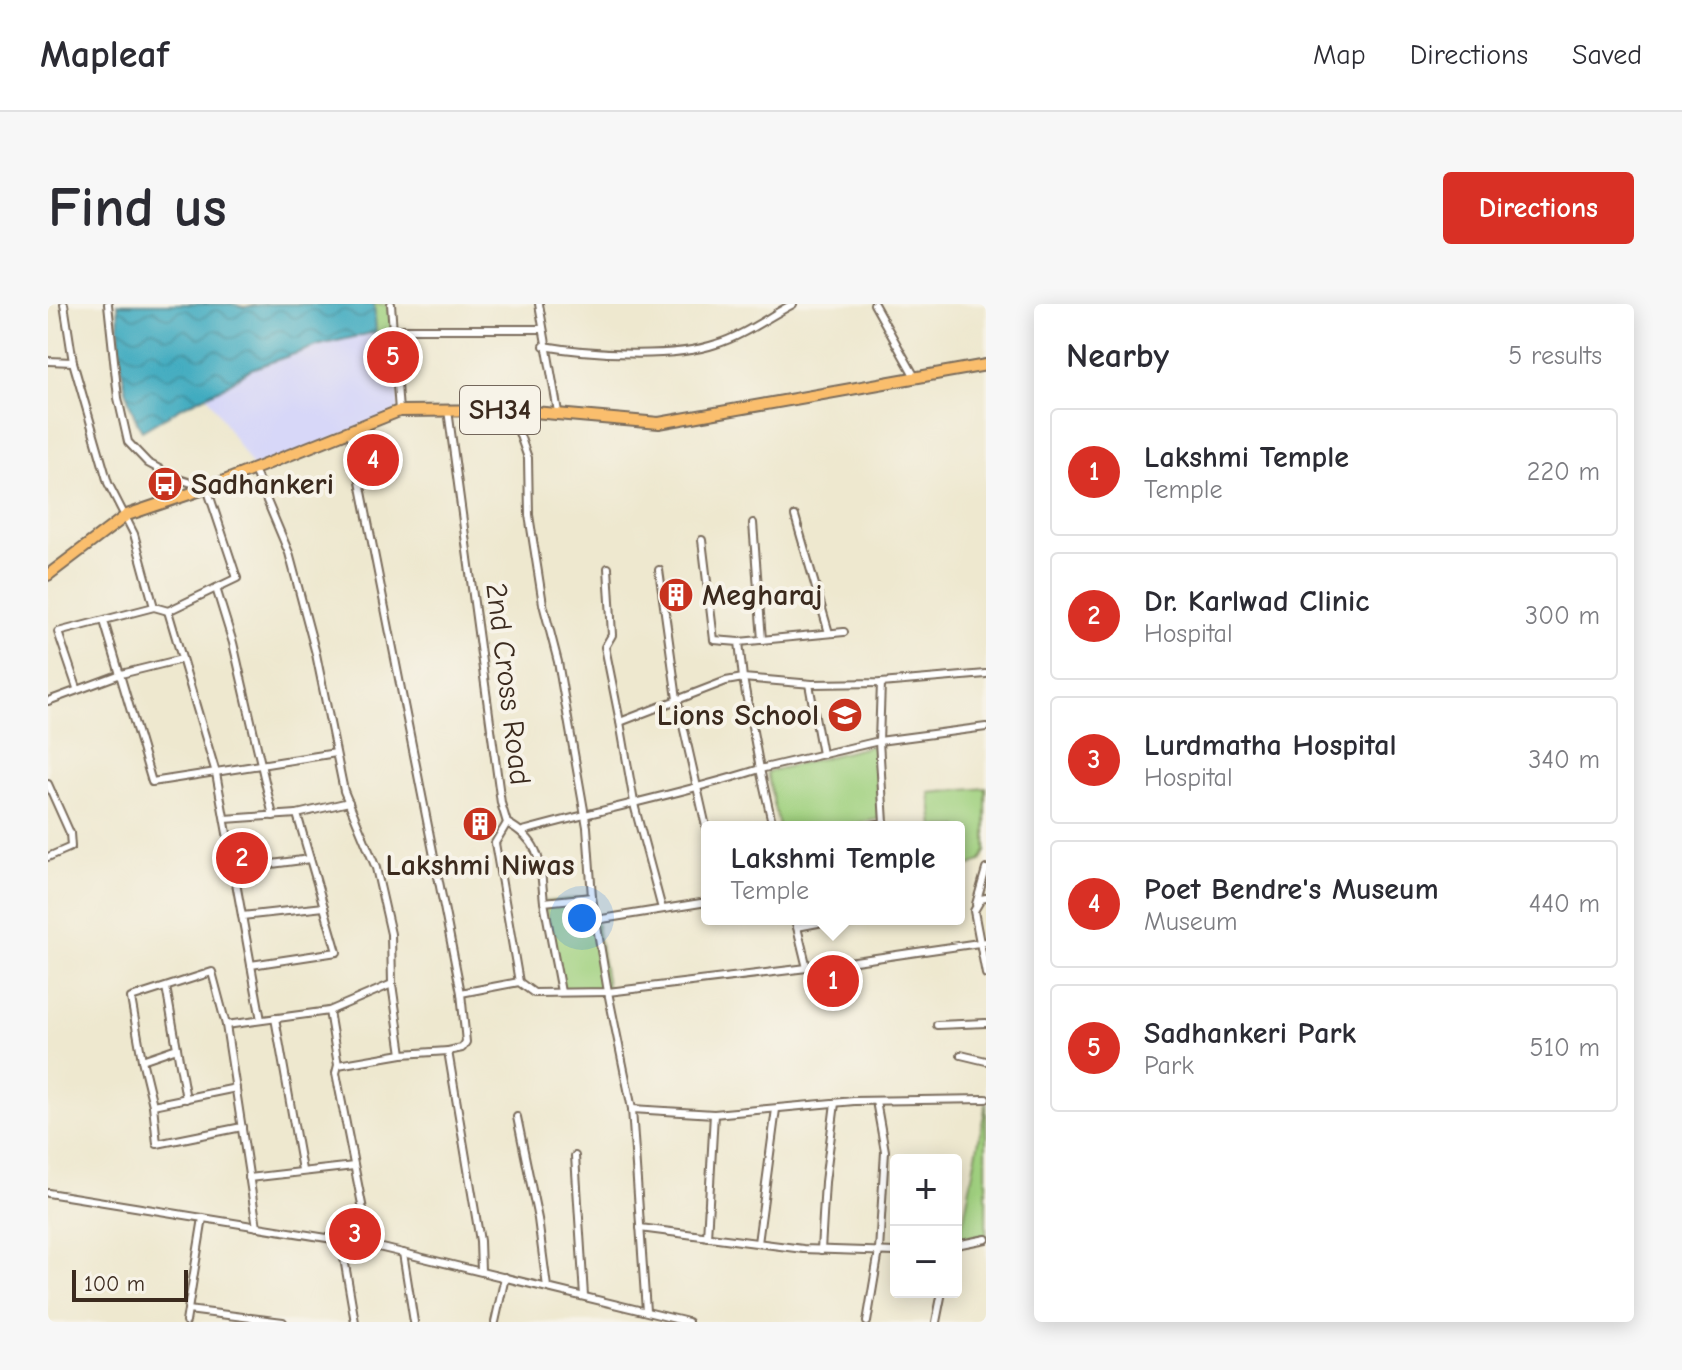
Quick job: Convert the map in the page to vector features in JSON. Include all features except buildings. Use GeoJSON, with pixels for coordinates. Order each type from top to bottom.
{"type":"FeatureCollection","features":[{"type":"Feature","properties":{"kind":"main road","name":"SH34"},"geometry":{"type":"LineString","coordinates":[[48,575],[127,515],[207,488],[399,411],[558,412],[659,423],[986,365]]}},
{"type":"Feature","properties":{"kind":"street"},"geometry":{"type":"LineString","coordinates":[[64,304],[73,362],[108,483],[127,515],[154,607]]}},
{"type":"Feature","properties":{"kind":"street"},"geometry":{"type":"LineString","coordinates":[[77,688],[58,632],[154,607],[168,611],[237,578],[207,488],[176,478],[148,463],[128,442],[118,398],[108,304]]}},
{"type":"Feature","properties":{"kind":"street"},"geometry":{"type":"LineString","coordinates":[[391,304],[399,411]]}},
{"type":"Feature","properties":{"kind":"street"},"geometry":{"type":"LineString","coordinates":[[539,304],[558,412]]}},
{"type":"Feature","properties":{"kind":"street"},"geometry":{"type":"LineString","coordinates":[[544,346],[570,351],[654,352],[699,348],[718,344],[793,304]]}},
{"type":"Feature","properties":{"kind":"street"},"geometry":{"type":"LineString","coordinates":[[874,304],[915,377]]}},
{"type":"Feature","properties":{"kind":"street"},"geometry":{"type":"LineString","coordinates":[[393,329],[542,329]]}},
{"type":"Feature","properties":{"kind":"street"},"geometry":{"type":"LineString","coordinates":[[48,361],[73,362]]}},
{"type":"Feature","properties":{"kind":"street","name":"2nd Cross Road"},"geometry":{"type":"LineString","coordinates":[[448,410],[501,803],[507,823],[523,831]]}},
{"type":"Feature","properties":{"kind":"street"},"geometry":{"type":"LineString","coordinates":[[511,410],[528,458],[529,515],[543,604],[558,662],[584,813],[592,897],[632,1109],[646,1311]]}},
{"type":"Feature","properties":{"kind":"street"},"geometry":{"type":"LineString","coordinates":[[338,1065],[402,1054],[448,1051],[462,1048],[466,1042],[461,993],[350,431]]}},
{"type":"Feature","properties":{"kind":"street"},"geometry":{"type":"LineString","coordinates":[[254,470],[289,553],[316,654],[349,802],[376,868],[391,934],[392,984],[402,1054]]}},
{"type":"Feature","properties":{"kind":"street"},"geometry":{"type":"LineString","coordinates":[[795,516],[829,633]]}},
{"type":"Feature","properties":{"kind":"street"},"geometry":{"type":"LineString","coordinates":[[753,523],[762,640]]}},
{"type":"Feature","properties":{"kind":"street"},"geometry":{"type":"LineString","coordinates":[[702,540],[714,640],[739,642],[844,632]]}},
{"type":"Feature","properties":{"kind":"street"},"geometry":{"type":"LineString","coordinates":[[608,568],[612,635],[605,647],[634,804],[662,909]]}},
{"type":"Feature","properties":{"kind":"street"},"geometry":{"type":"LineString","coordinates":[[659,570],[677,699],[705,821]]}},
{"type":"Feature","properties":{"kind":"street"},"geometry":{"type":"LineString","coordinates":[[216,588],[233,643],[273,816]]}},
{"type":"Feature","properties":{"kind":"street"},"geometry":{"type":"LineString","coordinates":[[168,611],[216,773],[261,1020]]}},
{"type":"Feature","properties":{"kind":"street"},"geometry":{"type":"LineString","coordinates":[[104,621],[152,782],[336,753]]}},
{"type":"Feature","properties":{"kind":"street"},"geometry":{"type":"LineString","coordinates":[[739,642],[743,678],[772,821]]}},
{"type":"Feature","properties":{"kind":"street"},"geometry":{"type":"LineString","coordinates":[[48,701],[121,674],[182,659]]}},
{"type":"Feature","properties":{"kind":"street"},"geometry":{"type":"LineString","coordinates":[[620,722],[726,681],[743,678],[809,684],[881,683],[986,674]]}},
{"type":"Feature","properties":{"kind":"street"},"geometry":{"type":"LineString","coordinates":[[881,683],[879,741],[884,821]]}},
{"type":"Feature","properties":{"kind":"street"},"geometry":{"type":"LineString","coordinates":[[809,684],[822,754]]}},
{"type":"Feature","properties":{"kind":"street"},"geometry":{"type":"LineString","coordinates":[[561,992],[538,851],[523,831],[584,813],[698,789],[760,769],[879,741],[986,727]]}},
{"type":"Feature","properties":{"kind":"street"},"geometry":{"type":"LineString","coordinates":[[48,784],[70,833],[71,847],[48,857]]}},
{"type":"Feature","properties":{"kind":"street"},"geometry":{"type":"LineString","coordinates":[[225,819],[297,814],[349,802]]}},
{"type":"Feature","properties":{"kind":"street"},"geometry":{"type":"LineString","coordinates":[[251,965],[337,952],[297,814]]}},
{"type":"Feature","properties":{"kind":"street"},"geometry":{"type":"LineString","coordinates":[[507,823],[495,843],[519,982],[534,993],[608,992],[807,968],[983,942]]}},
{"type":"Feature","properties":{"kind":"street"},"geometry":{"type":"LineString","coordinates":[[234,869],[310,859]]}},
{"type":"Feature","properties":{"kind":"street"},"geometry":{"type":"LineString","coordinates":[[986,869],[974,911],[983,942],[986,974]]}},
{"type":"Feature","properties":{"kind":"street"},"geometry":{"type":"LineString","coordinates":[[544,902],[592,897]]}},
{"type":"Feature","properties":{"kind":"street"},"geometry":{"type":"LineString","coordinates":[[974,911],[981,899],[986,898]]}},
{"type":"Feature","properties":{"kind":"street"},"geometry":{"type":"LineString","coordinates":[[596,920],[701,903]]}},
{"type":"Feature","properties":{"kind":"street"},"geometry":{"type":"LineString","coordinates":[[242,916],[324,907]]}},
{"type":"Feature","properties":{"kind":"street"},"geometry":{"type":"LineString","coordinates":[[796,925],[807,968]]}},
{"type":"Feature","properties":{"kind":"street"},"geometry":{"type":"LineString","coordinates":[[242,1127],[157,1144],[153,1105],[131,998],[212,972],[226,1025],[242,1127],[249,1178],[257,1227]]}},
{"type":"Feature","properties":{"kind":"street"},"geometry":{"type":"LineString","coordinates":[[461,993],[519,982]]}},
{"type":"Feature","properties":{"kind":"street"},"geometry":{"type":"LineString","coordinates":[[226,1025],[329,1011],[392,984]]}},
{"type":"Feature","properties":{"kind":"street"},"geometry":{"type":"LineString","coordinates":[[166,987],[186,1099]]}},
{"type":"Feature","properties":{"kind":"street"},"geometry":{"type":"LineString","coordinates":[[329,1011],[338,1065],[336,1073],[370,1245]]}},
{"type":"Feature","properties":{"kind":"street"},"geometry":{"type":"LineString","coordinates":[[275,1018],[302,1170]]}},
{"type":"Feature","properties":{"kind":"street"},"geometry":{"type":"LineString","coordinates":[[937,1025],[986,1023]]}},
{"type":"Feature","properties":{"kind":"street"},"geometry":{"type":"LineString","coordinates":[[142,1060],[177,1048]]}},
{"type":"Feature","properties":{"kind":"street"},"geometry":{"type":"LineString","coordinates":[[448,1051],[480,1241],[481,1271]]}},
{"type":"Feature","properties":{"kind":"street"},"geometry":{"type":"LineString","coordinates":[[961,1055],[986,1061]]}},
{"type":"Feature","properties":{"kind":"street"},"geometry":{"type":"LineString","coordinates":[[153,1105],[236,1088]]}},
{"type":"Feature","properties":{"kind":"street"},"geometry":{"type":"LineString","coordinates":[[632,1109],[714,1114],[835,1103],[986,1099]]}},
{"type":"Feature","properties":{"kind":"street"},"geometry":{"type":"LineString","coordinates":[[867,1322],[879,1251],[885,1151],[876,1101]]}},
{"type":"Feature","properties":{"kind":"street"},"geometry":{"type":"LineString","coordinates":[[821,1250],[825,1182],[835,1103]]}},
{"type":"Feature","properties":{"kind":"street"},"geometry":{"type":"LineString","coordinates":[[758,1243],[776,1109]]}},
{"type":"Feature","properties":{"kind":"street"},"geometry":{"type":"LineString","coordinates":[[707,1237],[714,1114]]}},
{"type":"Feature","properties":{"kind":"street"},"geometry":{"type":"LineString","coordinates":[[517,1117],[538,1219],[547,1287]]}},
{"type":"Feature","properties":{"kind":"street"},"geometry":{"type":"LineString","coordinates":[[575,1156],[584,1296]]}},
{"type":"Feature","properties":{"kind":"street"},"geometry":{"type":"LineString","coordinates":[[249,1178],[354,1166]]}},
{"type":"Feature","properties":{"kind":"street"},"geometry":{"type":"LineString","coordinates":[[48,1193],[370,1245],[646,1311],[664,1319],[688,1322]]}},
{"type":"Feature","properties":{"kind":"street"},"geometry":{"type":"LineString","coordinates":[[186,1322],[203,1218]]}},
{"type":"Feature","properties":{"kind":"street"},"geometry":{"type":"LineString","coordinates":[[640,1228],[821,1250],[890,1252]]}},
{"type":"Feature","properties":{"kind":"street"},"geometry":{"type":"LineString","coordinates":[[962,1244],[986,1239]]}},
{"type":"Feature","properties":{"kind":"street"},"geometry":{"type":"LineString","coordinates":[[341,1241],[355,1322]]}},
{"type":"Feature","properties":{"kind":"street"},"geometry":{"type":"LineString","coordinates":[[403,1253],[414,1322]]}},
{"type":"Feature","properties":{"kind":"street"},"geometry":{"type":"LineString","coordinates":[[495,1322],[505,1277]]}},
{"type":"Feature","properties":{"kind":"street"},"geometry":{"type":"LineString","coordinates":[[936,1322],[941,1298]]}},
{"type":"Feature","properties":{"kind":"street"},"geometry":{"type":"LineString","coordinates":[[188,1310],[283,1322]]}},
{"type":"Feature","properties":{"kind":"shaded area"},"geometry":{"type":"Polygon","coordinates":[[[376,332],[398,383],[399,411],[254,470],[207,395],[251,369],[320,345],[376,332]]]}},
{"type":"Feature","properties":{"kind":"green space"},"geometry":{"type":"Polygon","coordinates":[[[374,304],[387,304],[405,382],[398,383],[376,332],[374,304]]]}},
{"type":"Feature","properties":{"kind":"green space"},"geometry":{"type":"Polygon","coordinates":[[[875,745],[879,819],[778,821],[767,772],[875,745]]]}},
{"type":"Feature","properties":{"kind":"green space"},"geometry":{"type":"Polygon","coordinates":[[[986,788],[986,851],[981,861],[965,867],[965,821],[933,821],[930,793],[986,788]]]}},
{"type":"Feature","properties":{"kind":"green space"},"geometry":{"type":"Polygon","coordinates":[[[592,897],[608,992],[561,992],[544,902],[592,897]]]}},
{"type":"Feature","properties":{"kind":"green space"},"geometry":{"type":"Polygon","coordinates":[[[986,1103],[986,1235],[962,1239],[986,1103]]]}},
{"type":"Feature","properties":{"kind":"water"},"geometry":{"type":"Polygon","coordinates":[[[118,304],[232,304],[244,307],[266,304],[374,304],[376,332],[320,345],[251,369],[142,431],[125,386],[118,304]]]}},
{"type":"Feature","properties":{"kind":"place","name":"Sadhankeri Park"},"geometry":{"type":"Point","coordinates":[393,357]}},
{"type":"Feature","properties":{"kind":"place","name":"Poet Bendre's Museum"},"geometry":{"type":"Point","coordinates":[373,460]}},
{"type":"Feature","properties":{"kind":"place","name":"Sadhankeri"},"geometry":{"type":"Point","coordinates":[165,484]}},
{"type":"Feature","properties":{"kind":"place","name":"Megharaj"},"geometry":{"type":"Point","coordinates":[676,595]}},
{"type":"Feature","properties":{"kind":"place","name":"Lions School"},"geometry":{"type":"Point","coordinates":[845,715]}},
{"type":"Feature","properties":{"kind":"place","name":"Lakshmi Niwas"},"geometry":{"type":"Point","coordinates":[480,824]}},
{"type":"Feature","properties":{"kind":"place","name":"Dr. Karlwad Clinic"},"geometry":{"type":"Point","coordinates":[242,858]}},
{"type":"Feature","properties":{"kind":"place","name":"Lakshmi Temple"},"geometry":{"type":"Point","coordinates":[833,981]}},
{"type":"Feature","properties":{"kind":"place","name":"Lurdmatha Hospital"},"geometry":{"type":"Point","coordinates":[355,1234]}}]}
